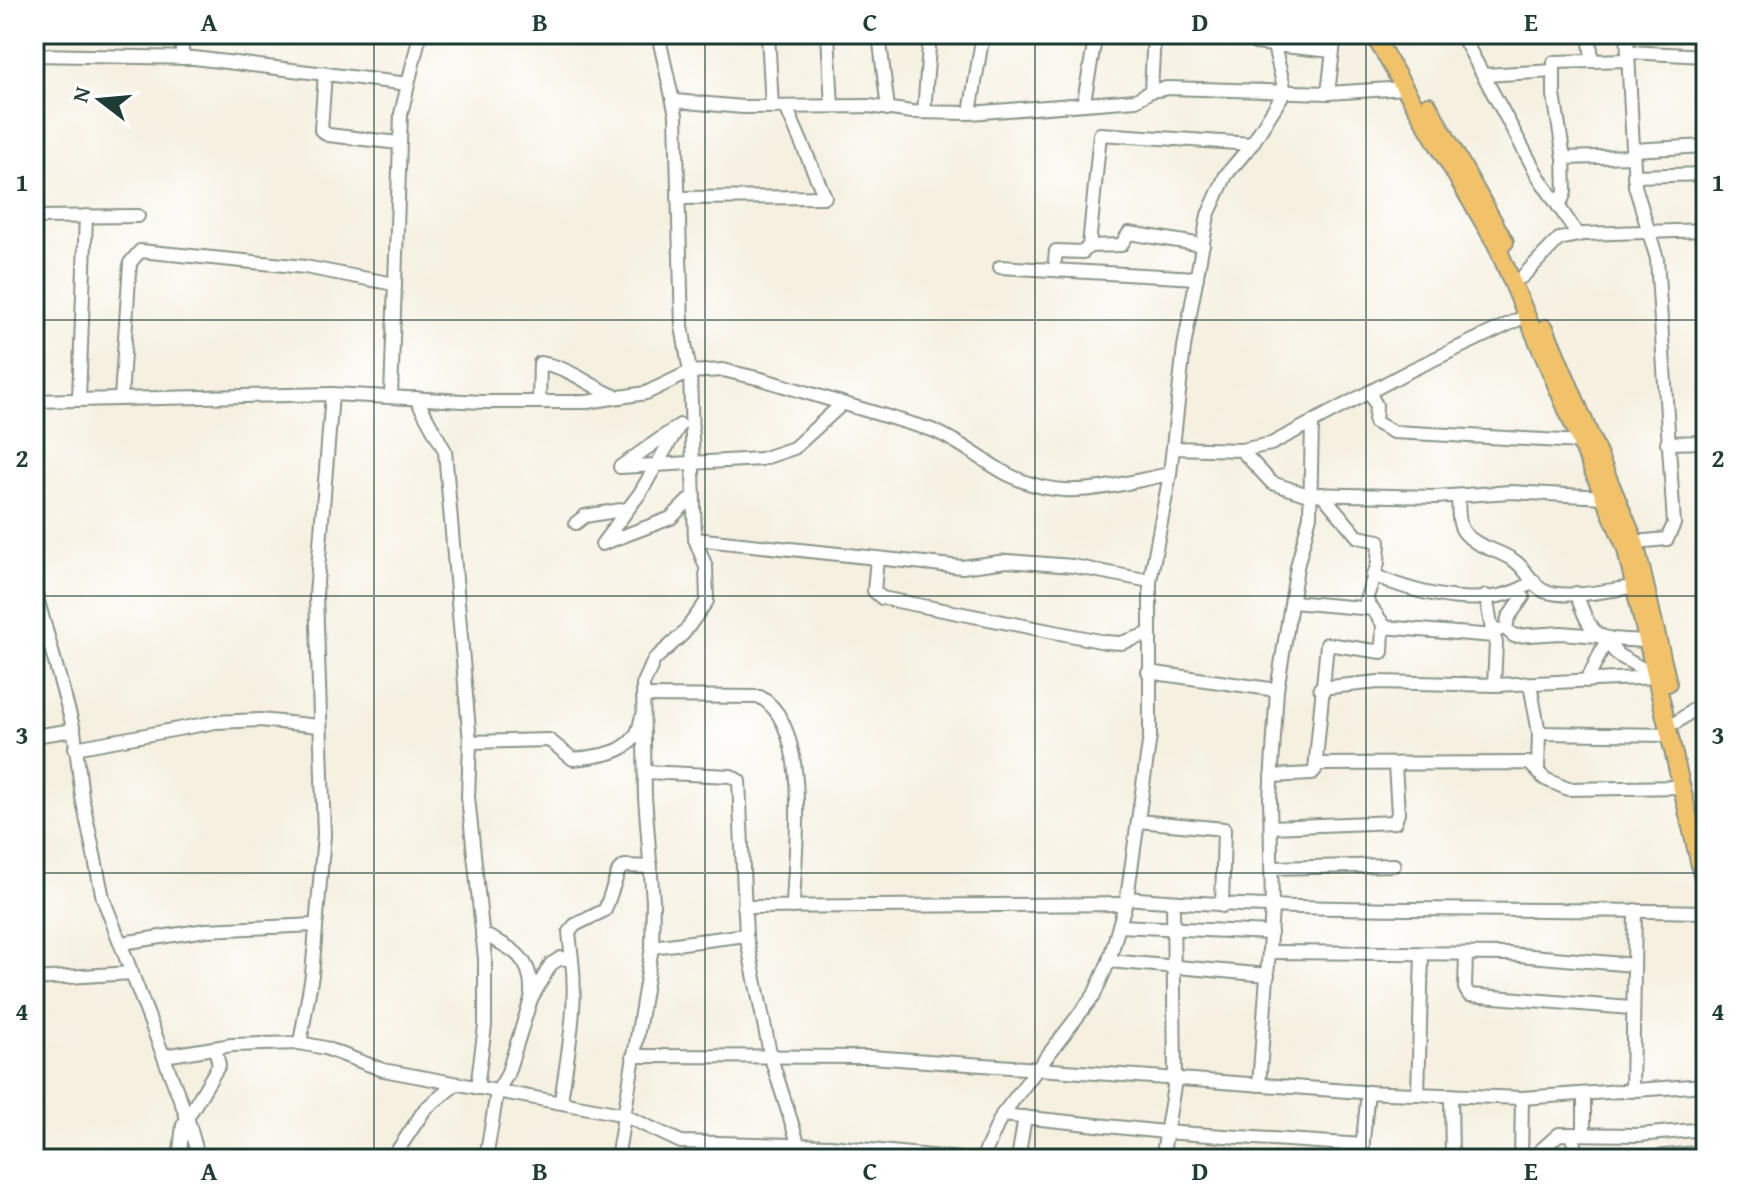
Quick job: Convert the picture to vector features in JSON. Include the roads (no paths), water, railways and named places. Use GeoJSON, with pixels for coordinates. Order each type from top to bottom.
{"type":"FeatureCollection","features":[{"type":"Feature","properties":{"kind":"main road"},"geometry":{"type":"LineString","coordinates":[[1373,34],[1496,244],[1605,497],[1625,546],[1647,641],[1706,844]]}},
{"type":"Feature","properties":{"kind":"main road"},"geometry":{"type":"LineString","coordinates":[[1386,34],[1465,165],[1522,277],[1618,495],[1635,542],[1673,729],[1681,787],[1706,891]]}},
{"type":"Feature","properties":{"kind":"street"},"geometry":{"type":"LineString","coordinates":[[182,34],[182,58]]}},
{"type":"Feature","properties":{"kind":"street"},"geometry":{"type":"LineString","coordinates":[[391,396],[402,100],[420,34]]}},
{"type":"Feature","properties":{"kind":"street"},"geometry":{"type":"LineString","coordinates":[[470,742],[549,740],[573,759],[611,755],[631,741],[640,728],[646,673],[654,660],[683,634],[707,601],[706,567],[695,536],[690,372],[682,326],[675,101],[665,75],[658,34]]}},
{"type":"Feature","properties":{"kind":"street"},"geometry":{"type":"LineString","coordinates":[[678,198],[825,197],[779,107],[768,34]]}},
{"type":"Feature","properties":{"kind":"street"},"geometry":{"type":"LineString","coordinates":[[828,34],[832,106]]}},
{"type":"Feature","properties":{"kind":"street"},"geometry":{"type":"LineString","coordinates":[[879,34],[888,109]]}},
{"type":"Feature","properties":{"kind":"street"},"geometry":{"type":"LineString","coordinates":[[924,112],[930,34]]}},
{"type":"Feature","properties":{"kind":"street"},"geometry":{"type":"LineString","coordinates":[[970,113],[983,34]]}},
{"type":"Feature","properties":{"kind":"street"},"geometry":{"type":"LineString","coordinates":[[1084,101],[1096,34]]}},
{"type":"Feature","properties":{"kind":"street"},"geometry":{"type":"LineString","coordinates":[[1151,91],[1154,34]]}},
{"type":"Feature","properties":{"kind":"street"},"geometry":{"type":"LineString","coordinates":[[1226,34],[1236,34]]}},
{"type":"Feature","properties":{"kind":"street"},"geometry":{"type":"LineString","coordinates":[[1328,93],[1335,34]]}},
{"type":"Feature","properties":{"kind":"street"},"geometry":{"type":"LineString","coordinates":[[1461,34],[1578,235]]}},
{"type":"Feature","properties":{"kind":"street"},"geometry":{"type":"LineString","coordinates":[[1589,34],[1592,59]]}},
{"type":"Feature","properties":{"kind":"street"},"geometry":{"type":"LineString","coordinates":[[1627,34],[1634,176],[1637,198],[1657,259],[1674,524],[1667,539],[1635,542]]}},
{"type":"Feature","properties":{"kind":"street"},"geometry":{"type":"LineString","coordinates":[[1255,43],[1332,51]]}},
{"type":"Feature","properties":{"kind":"street"},"geometry":{"type":"LineString","coordinates":[[982,1159],[1002,1115],[1094,995],[1109,961],[1126,901],[1150,736],[1150,581],[1170,474],[1184,347],[1203,245],[1216,195],[1226,175],[1252,144],[1285,91],[1274,46]]}},
{"type":"Feature","properties":{"kind":"street"},"geometry":{"type":"LineString","coordinates":[[34,55],[182,58],[408,84]]}},
{"type":"Feature","properties":{"kind":"street"},"geometry":{"type":"LineString","coordinates":[[1559,207],[1565,192],[1564,158],[1554,62],[1628,56],[1705,56],[1706,109]]}},
{"type":"Feature","properties":{"kind":"street"},"geometry":{"type":"LineString","coordinates":[[1484,75],[1554,71]]}},
{"type":"Feature","properties":{"kind":"street"},"geometry":{"type":"LineString","coordinates":[[325,73],[321,130],[328,135],[399,143]]}},
{"type":"Feature","properties":{"kind":"street"},"geometry":{"type":"LineString","coordinates":[[675,101],[970,113],[1019,111],[1084,101],[1136,100],[1151,91],[1328,93],[1405,88]]}},
{"type":"Feature","properties":{"kind":"street"},"geometry":{"type":"LineString","coordinates":[[1055,260],[1056,251],[1083,252],[1089,246],[1100,134],[1252,144]]}},
{"type":"Feature","properties":{"kind":"street"},"geometry":{"type":"LineString","coordinates":[[1634,176],[1702,174],[1706,135]]}},
{"type":"Feature","properties":{"kind":"street"},"geometry":{"type":"LineString","coordinates":[[1564,158],[1703,147]]}},
{"type":"Feature","properties":{"kind":"street"},"geometry":{"type":"LineString","coordinates":[[79,398],[86,216]]}},
{"type":"Feature","properties":{"kind":"street"},"geometry":{"type":"LineString","coordinates":[[34,217],[138,216]]}},
{"type":"Feature","properties":{"kind":"street"},"geometry":{"type":"LineString","coordinates":[[1522,277],[1559,239],[1578,235],[1706,230]]}},
{"type":"Feature","properties":{"kind":"street"},"geometry":{"type":"LineString","coordinates":[[1089,246],[1121,245],[1129,233],[1203,245]]}},
{"type":"Feature","properties":{"kind":"street"},"geometry":{"type":"LineString","coordinates":[[121,398],[130,263],[140,251],[305,267],[394,284]]}},
{"type":"Feature","properties":{"kind":"street"},"geometry":{"type":"LineString","coordinates":[[1000,267],[1197,278]]}},
{"type":"Feature","properties":{"kind":"street"},"geometry":{"type":"LineString","coordinates":[[1173,448],[1241,450],[1271,444],[1369,392],[1528,315]]}},
{"type":"Feature","properties":{"kind":"street"},"geometry":{"type":"LineString","coordinates":[[539,402],[540,363],[563,366],[590,386],[619,398]]}},
{"type":"Feature","properties":{"kind":"street"},"geometry":{"type":"LineString","coordinates":[[34,401],[332,394],[539,402],[619,398],[646,393],[690,372],[733,372],[954,439],[1004,473],[1045,489],[1084,492],[1170,474]]}},
{"type":"Feature","properties":{"kind":"street"},"geometry":{"type":"LineString","coordinates":[[1369,392],[1376,405],[1375,422],[1393,432],[1419,436],[1582,442]]}},
{"type":"Feature","properties":{"kind":"street"},"geometry":{"type":"LineString","coordinates":[[300,1043],[312,975],[324,835],[316,595],[332,394]]}},
{"type":"Feature","properties":{"kind":"street"},"geometry":{"type":"LineString","coordinates":[[416,398],[445,451],[470,742],[468,797],[482,934],[485,1026],[477,1088]]}},
{"type":"Feature","properties":{"kind":"street"},"geometry":{"type":"LineString","coordinates":[[680,425],[620,467],[761,459],[794,448],[841,405]]}},
{"type":"Feature","properties":{"kind":"street"},"geometry":{"type":"LineString","coordinates":[[691,409],[659,463],[602,544],[671,518],[694,495]]}},
{"type":"Feature","properties":{"kind":"street"},"geometry":{"type":"LineString","coordinates":[[1259,1085],[1271,933],[1271,776],[1277,690],[1292,602],[1316,494],[1312,423]]}},
{"type":"Feature","properties":{"kind":"street"},"geometry":{"type":"LineString","coordinates":[[1667,443],[1706,442]]}},
{"type":"Feature","properties":{"kind":"street"},"geometry":{"type":"LineString","coordinates":[[1241,450],[1272,483],[1316,494],[1458,496],[1511,492],[1605,497]]}},
{"type":"Feature","properties":{"kind":"street"},"geometry":{"type":"LineString","coordinates":[[1271,776],[1311,774],[1318,764],[1320,688],[1327,644],[1382,652],[1383,627],[1366,600],[1378,563],[1379,541],[1358,537],[1316,494]]}},
{"type":"Feature","properties":{"kind":"street"},"geometry":{"type":"LineString","coordinates":[[1458,496],[1461,530],[1476,545],[1498,549],[1521,565],[1547,592],[1576,593],[1634,587]]}},
{"type":"Feature","properties":{"kind":"street"},"geometry":{"type":"LineString","coordinates":[[576,523],[585,516],[627,509]]}},
{"type":"Feature","properties":{"kind":"street"},"geometry":{"type":"LineString","coordinates":[[671,518],[695,536],[962,567],[1007,561],[1073,566],[1150,581]]}},
{"type":"Feature","properties":{"kind":"street"},"geometry":{"type":"LineString","coordinates":[[877,558],[874,591],[882,598],[1105,642],[1121,643],[1148,634]]}},
{"type":"Feature","properties":{"kind":"street"},"geometry":{"type":"LineString","coordinates":[[1373,575],[1418,593],[1486,596],[1519,592],[1534,581]]}},
{"type":"Feature","properties":{"kind":"street"},"geometry":{"type":"LineString","coordinates":[[34,587],[74,730],[103,898],[188,1120],[199,1159]]}},
{"type":"Feature","properties":{"kind":"street"},"geometry":{"type":"LineString","coordinates":[[1497,632],[1523,597],[1519,592]]}},
{"type":"Feature","properties":{"kind":"street"},"geometry":{"type":"LineString","coordinates":[[1576,593],[1584,615],[1618,655],[1657,677]]}},
{"type":"Feature","properties":{"kind":"street"},"geometry":{"type":"LineString","coordinates":[[1486,596],[1497,632],[1494,685]]}},
{"type":"Feature","properties":{"kind":"street"},"geometry":{"type":"LineString","coordinates":[[1292,602],[1373,609]]}},
{"type":"Feature","properties":{"kind":"street"},"geometry":{"type":"LineString","coordinates":[[1383,627],[1497,632],[1523,637],[1561,633],[1647,641]]}},
{"type":"Feature","properties":{"kind":"street"},"geometry":{"type":"LineString","coordinates":[[1587,681],[1603,638]]}},
{"type":"Feature","properties":{"kind":"street"},"geometry":{"type":"LineString","coordinates":[[1148,672],[1277,690]]}},
{"type":"Feature","properties":{"kind":"street"},"geometry":{"type":"LineString","coordinates":[[1320,688],[1379,682],[1494,685],[1657,677]]}},
{"type":"Feature","properties":{"kind":"street"},"geometry":{"type":"LineString","coordinates":[[1530,684],[1539,733],[1538,769]]}},
{"type":"Feature","properties":{"kind":"street"},"geometry":{"type":"LineString","coordinates":[[617,1159],[621,1114],[652,947],[643,696]]}},
{"type":"Feature","properties":{"kind":"street"},"geometry":{"type":"LineString","coordinates":[[643,696],[760,697],[770,702],[791,744],[797,801],[793,907]]}},
{"type":"Feature","properties":{"kind":"street"},"geometry":{"type":"LineString","coordinates":[[1539,733],[1673,729],[1706,700]]}},
{"type":"Feature","properties":{"kind":"street"},"geometry":{"type":"LineString","coordinates":[[75,748],[216,722],[260,720],[319,726]]}},
{"type":"Feature","properties":{"kind":"street"},"geometry":{"type":"LineString","coordinates":[[34,736],[74,730]]}},
{"type":"Feature","properties":{"kind":"street"},"geometry":{"type":"LineString","coordinates":[[1318,764],[1529,763],[1545,779],[1568,789],[1681,787]]}},
{"type":"Feature","properties":{"kind":"street"},"geometry":{"type":"LineString","coordinates":[[1271,827],[1395,822],[1398,813],[1395,765]]}},
{"type":"Feature","properties":{"kind":"street"},"geometry":{"type":"LineString","coordinates":[[645,772],[731,776],[739,781],[746,935],[771,1058],[799,1146]]}},
{"type":"Feature","properties":{"kind":"street"},"geometry":{"type":"LineString","coordinates":[[1138,821],[1224,829],[1222,906]]}},
{"type":"Feature","properties":{"kind":"street"},"geometry":{"type":"LineString","coordinates":[[1271,868],[1394,865]]}},
{"type":"Feature","properties":{"kind":"street"},"geometry":{"type":"LineString","coordinates":[[561,1102],[571,1030],[572,960],[569,932],[575,925],[605,910],[619,870],[625,866],[651,867]]}},
{"type":"Feature","properties":{"kind":"street"},"geometry":{"type":"LineString","coordinates":[[744,907],[1126,901],[1272,909],[1706,912]]}},
{"type":"Feature","properties":{"kind":"street"},"geometry":{"type":"LineString","coordinates":[[1162,1159],[1164,1132],[1175,1080],[1173,902]]}},
{"type":"Feature","properties":{"kind":"street"},"geometry":{"type":"LineString","coordinates":[[1632,1091],[1635,910]]}},
{"type":"Feature","properties":{"kind":"street"},"geometry":{"type":"LineString","coordinates":[[122,943],[206,930],[315,925]]}},
{"type":"Feature","properties":{"kind":"street"},"geometry":{"type":"LineString","coordinates":[[1119,926],[1271,933]]}},
{"type":"Feature","properties":{"kind":"street"},"geometry":{"type":"LineString","coordinates":[[482,934],[521,957],[532,975],[531,999]]}},
{"type":"Feature","properties":{"kind":"street"},"geometry":{"type":"LineString","coordinates":[[652,947],[746,935]]}},
{"type":"Feature","properties":{"kind":"street"},"geometry":{"type":"LineString","coordinates":[[1270,952],[1508,954],[1634,965]]}},
{"type":"Feature","properties":{"kind":"street"},"geometry":{"type":"LineString","coordinates":[[1418,1094],[1422,954]]}},
{"type":"Feature","properties":{"kind":"street"},"geometry":{"type":"LineString","coordinates":[[1466,954],[1465,988],[1469,995],[1631,1008]]}},
{"type":"Feature","properties":{"kind":"street"},"geometry":{"type":"LineString","coordinates":[[486,1159],[497,1092],[507,1075],[531,999],[551,964],[561,958],[572,960]]}},
{"type":"Feature","properties":{"kind":"street"},"geometry":{"type":"LineString","coordinates":[[1109,961],[1268,975]]}},
{"type":"Feature","properties":{"kind":"street"},"geometry":{"type":"LineString","coordinates":[[34,979],[132,973]]}},
{"type":"Feature","properties":{"kind":"street"},"geometry":{"type":"LineString","coordinates":[[164,1056],[215,1048],[300,1043],[325,1048],[383,1070],[621,1114],[681,1142],[799,1146],[961,1159]]}},
{"type":"Feature","properties":{"kind":"street"},"geometry":{"type":"LineString","coordinates":[[179,1159],[181,1133],[219,1065],[215,1048]]}},
{"type":"Feature","properties":{"kind":"street"},"geometry":{"type":"LineString","coordinates":[[633,1056],[871,1057],[1175,1080],[1522,1098],[1706,1085]]}},
{"type":"Feature","properties":{"kind":"street"},"geometry":{"type":"LineString","coordinates":[[392,1159],[425,1109],[456,1084]]}},
{"type":"Feature","properties":{"kind":"street"},"geometry":{"type":"LineString","coordinates":[[1361,1159],[1368,1092]]}},
{"type":"Feature","properties":{"kind":"street"},"geometry":{"type":"LineString","coordinates":[[1578,1159],[1577,1134],[1584,1094]]}},
{"type":"Feature","properties":{"kind":"street"},"geometry":{"type":"LineString","coordinates":[[1451,1095],[1452,1159]]}},
{"type":"Feature","properties":{"kind":"street"},"geometry":{"type":"LineString","coordinates":[[1521,1159],[1522,1098]]}},
{"type":"Feature","properties":{"kind":"street"},"geometry":{"type":"LineString","coordinates":[[1002,1115],[1164,1132],[1363,1145]]}},
{"type":"Feature","properties":{"kind":"street"},"geometry":{"type":"LineString","coordinates":[[1018,1159],[1025,1117]]}},
{"type":"Feature","properties":{"kind":"street"},"geometry":{"type":"LineString","coordinates":[[1531,1159],[1553,1136],[1638,1135],[1706,1129]]}},
{"type":"Feature","properties":{"kind":"street"},"geometry":{"type":"LineString","coordinates":[[1634,1159],[1706,1152]]}}]}
